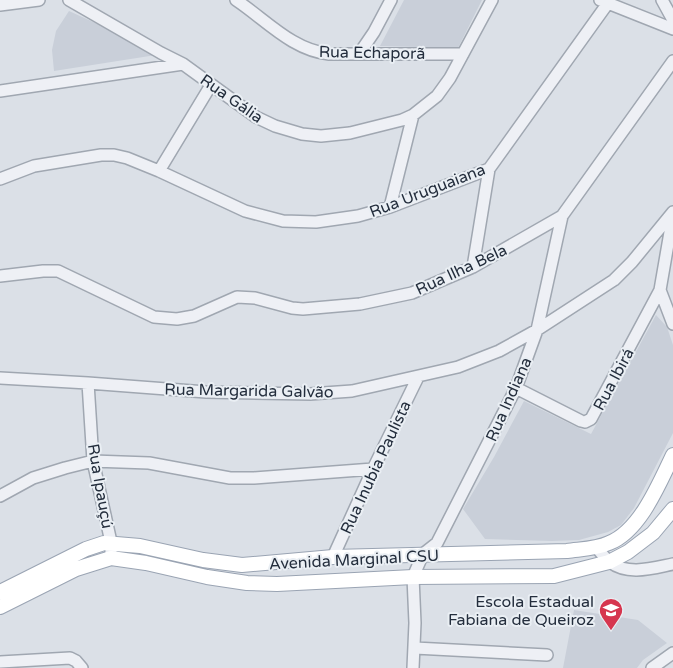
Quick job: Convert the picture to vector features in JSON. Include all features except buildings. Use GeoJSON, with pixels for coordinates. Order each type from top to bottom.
{"type":"FeatureCollection","features":[{"type":"Feature","properties":{"kind":"main road","name":"Avenida Marginal CSU"},"geometry":{"type":"LineString","coordinates":[[0,606],[76,569],[111,558],[146,563],[207,577],[247,583],[277,584],[418,565],[596,547],[610,543],[626,533],[655,491],[673,455]]}},
{"type":"Feature","properties":{"kind":"main road","name":"Avenida Marginal CSU"},"geometry":{"type":"LineString","coordinates":[[0,592],[97,544],[111,542],[140,546],[203,560],[242,565],[332,557],[554,576],[608,562],[628,552],[653,533],[673,509]]}},
{"type":"Feature","properties":{"kind":"street"},"geometry":{"type":"LineString","coordinates":[[0,5],[38,0]]}},
{"type":"Feature","properties":{"kind":"street"},"geometry":{"type":"LineString","coordinates":[[69,0],[183,64]]}},
{"type":"Feature","properties":{"kind":"street","name":"Rua Echaporã"},"geometry":{"type":"LineString","coordinates":[[236,0],[291,41],[316,53],[463,54]]}},
{"type":"Feature","properties":{"kind":"street"},"geometry":{"type":"LineString","coordinates":[[359,54],[374,32],[391,0]]}},
{"type":"Feature","properties":{"kind":"street","name":"Rua Gália"},"geometry":{"type":"LineString","coordinates":[[0,91],[183,64],[256,117],[275,126],[302,134],[321,136],[350,133],[413,115],[437,96],[450,78],[492,0]]}},
{"type":"Feature","properties":{"kind":"street"},"geometry":{"type":"LineString","coordinates":[[662,0],[673,20]]}},
{"type":"Feature","properties":{"kind":"street"},"geometry":{"type":"LineString","coordinates":[[604,2],[673,29]]}},
{"type":"Feature","properties":{"kind":"street","name":"Rua Uruguaiana"},"geometry":{"type":"LineString","coordinates":[[0,179],[34,166],[101,155],[114,155],[127,158],[159,171],[245,211],[283,221],[316,222],[358,216],[390,207],[488,169],[604,2]]}},
{"type":"Feature","properties":{"kind":"street","name":"Rua Ilha Bela"},"geometry":{"type":"LineString","coordinates":[[0,276],[58,271],[154,317],[176,319],[194,316],[237,297],[255,298],[303,309],[360,304],[412,293],[473,267],[562,216],[673,61]]}},
{"type":"Feature","properties":{"kind":"street"},"geometry":{"type":"LineString","coordinates":[[159,171],[211,85]]}},
{"type":"Feature","properties":{"kind":"street"},"geometry":{"type":"LineString","coordinates":[[390,207],[413,115]]}},
{"type":"Feature","properties":{"kind":"street"},"geometry":{"type":"LineString","coordinates":[[473,267],[488,169]]}},
{"type":"Feature","properties":{"kind":"street"},"geometry":{"type":"LineString","coordinates":[[673,214],[660,290],[673,324]]}},
{"type":"Feature","properties":{"kind":"street","name":"Rua Margarida Galvão"},"geometry":{"type":"LineString","coordinates":[[0,378],[206,392],[310,394],[352,390],[458,367],[499,351],[537,330],[614,280],[673,214]]}},
{"type":"Feature","properties":{"kind":"street","name":"Rua Indiana"},"geometry":{"type":"LineString","coordinates":[[418,565],[437,543],[516,388],[537,330],[562,216]]}},
{"type":"Feature","properties":{"kind":"street","name":"Rua Ibirá"},"geometry":{"type":"LineString","coordinates":[[516,388],[581,421],[585,422],[591,419],[660,290]]}},
{"type":"Feature","properties":{"kind":"street","name":"Rua Inubia Paulista"},"geometry":{"type":"LineString","coordinates":[[332,557],[418,376]]}},
{"type":"Feature","properties":{"kind":"street","name":"Rua Ipauçú"},"geometry":{"type":"LineString","coordinates":[[88,383],[94,461],[111,542],[111,558]]}},
{"type":"Feature","properties":{"kind":"street"},"geometry":{"type":"LineString","coordinates":[[0,496],[33,478],[94,461],[149,463],[230,478],[254,478],[373,469]]}},
{"type":"Feature","properties":{"kind":"street"},"geometry":{"type":"LineString","coordinates":[[596,547],[608,562],[632,570],[673,564]]}},
{"type":"Feature","properties":{"kind":"street"},"geometry":{"type":"LineString","coordinates":[[413,668],[418,565]]}},
{"type":"Feature","properties":{"kind":"street"},"geometry":{"type":"LineString","coordinates":[[415,648],[547,655]]}},
{"type":"Feature","properties":{"kind":"street"},"geometry":{"type":"LineString","coordinates":[[652,668],[673,653]]}},
{"type":"Feature","properties":{"kind":"street"},"geometry":{"type":"LineString","coordinates":[[0,662],[70,658],[76,661],[82,668]]}},
{"type":"Feature","properties":{"kind":"shaded area"},"geometry":{"type":"Polygon","coordinates":[[[404,0],[482,0],[458,48],[380,46],[404,0]]]}},
{"type":"Feature","properties":{"kind":"shaded area"},"geometry":{"type":"Polygon","coordinates":[[[69,11],[137,42],[156,55],[54,71],[52,50],[56,31],[69,11]]]}},
{"type":"Feature","properties":{"kind":"shaded area"},"geometry":{"type":"Polygon","coordinates":[[[656,315],[667,327],[673,345],[673,433],[634,508],[621,525],[608,532],[579,540],[485,539],[463,509],[524,401],[591,434],[656,315]]]}},
{"type":"Feature","properties":{"kind":"shaded area","name":"Escola Estadual Fabiana de Queiroz"},"geometry":{"type":"Polygon","coordinates":[[[574,610],[638,620],[667,643],[643,660],[637,668],[563,668],[574,610]]]}},
{"type":"Feature","properties":{"kind":"place","name":"Escola Estadual Fabiana de Queiroz"},"geometry":{"type":"Point","coordinates":[611,631]}}]}
